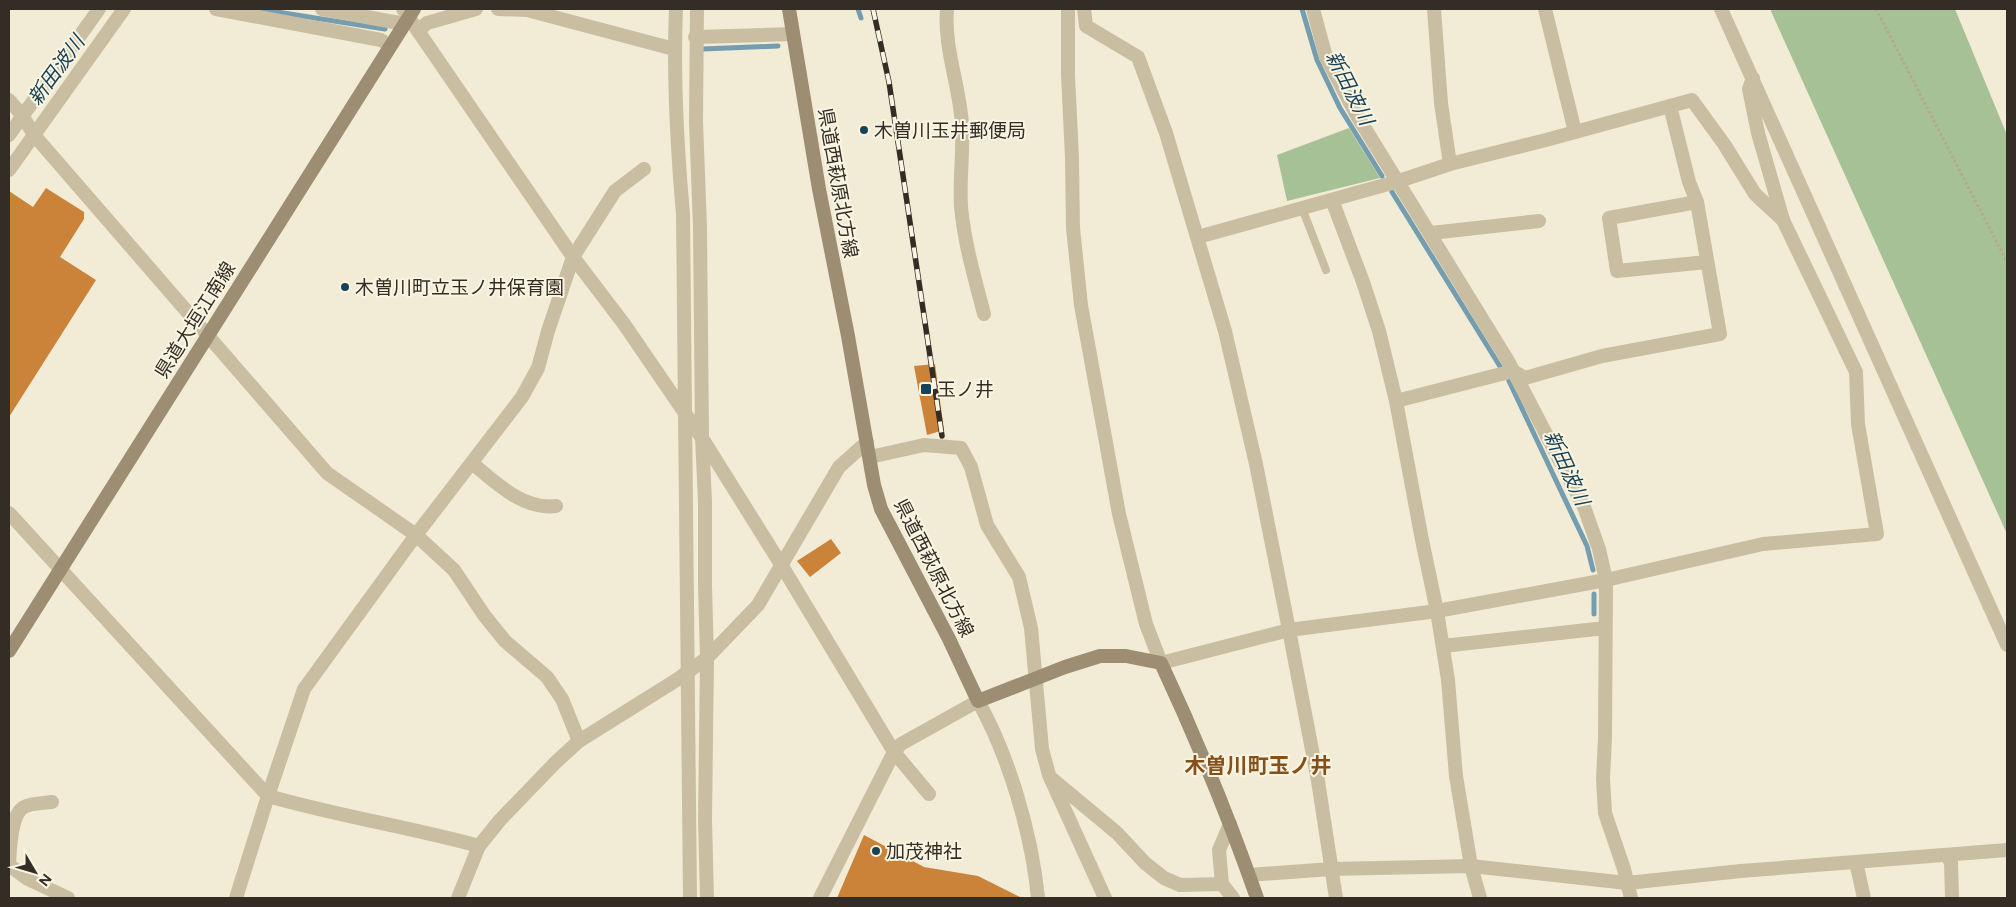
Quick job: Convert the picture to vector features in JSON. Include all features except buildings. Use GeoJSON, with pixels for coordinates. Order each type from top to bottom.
{"type":"FeatureCollection","features":[{"type":"Feature","properties":{"kind":"main road","name":"県道西萩原北方線"},"geometry":{"type":"LineString","coordinates":[[789,9],[819,189],[881,509],[949,639],[978,701]]}},
{"type":"Feature","properties":{"kind":"main road","name":"県道大垣江南線"},"geometry":{"type":"LineString","coordinates":[[9,651],[390,46],[407,15]]}},
{"type":"Feature","properties":{"kind":"main road"},"geometry":{"type":"LineString","coordinates":[[978,701],[1036,678],[1100,656],[1126,656],[1161,663],[1189,723],[1230,824],[1257,898]]}},
{"type":"Feature","properties":{"kind":"street"},"geometry":{"type":"LineString","coordinates":[[9,135],[98,9]]}},
{"type":"Feature","properties":{"kind":"street"},"geometry":{"type":"LineString","coordinates":[[9,170],[124,9]]}},
{"type":"Feature","properties":{"kind":"street"},"geometry":{"type":"LineString","coordinates":[[216,9],[380,40],[390,46]]}},
{"type":"Feature","properties":{"kind":"street"},"geometry":{"type":"LineString","coordinates":[[322,9],[407,15],[573,257],[624,324],[702,438],[894,752],[929,794]]}},
{"type":"Feature","properties":{"kind":"street"},"geometry":{"type":"LineString","coordinates":[[418,31],[427,23],[476,9]]}},
{"type":"Feature","properties":{"kind":"street"},"geometry":{"type":"LineString","coordinates":[[498,9],[527,10],[674,49]]}},
{"type":"Feature","properties":{"kind":"street"},"geometry":{"type":"LineString","coordinates":[[676,9],[674,49],[675,108],[683,214],[690,898]]}},
{"type":"Feature","properties":{"kind":"street"},"geometry":{"type":"LineString","coordinates":[[697,9],[695,37],[696,122],[700,226],[702,438],[706,501],[707,898]]}},
{"type":"Feature","properties":{"kind":"street"},"geometry":{"type":"LineString","coordinates":[[947,9],[946,19],[950,61],[961,114],[961,206],[967,244],[984,314]]}},
{"type":"Feature","properties":{"kind":"street"},"geometry":{"type":"LineString","coordinates":[[1084,9],[1086,26],[1138,57],[1166,134],[1225,331],[1256,464],[1290,630],[1318,781],[1336,898]]}},
{"type":"Feature","properties":{"kind":"street"},"geometry":{"type":"LineString","coordinates":[[1313,9],[1326,57],[1356,114],[1399,181],[1508,361],[1584,507],[1599,549],[1606,580],[1603,779],[1606,813],[1631,898]]}},
{"type":"Feature","properties":{"kind":"street"},"geometry":{"type":"LineString","coordinates":[[1434,9],[1441,104],[1450,164]]}},
{"type":"Feature","properties":{"kind":"street"},"geometry":{"type":"LineString","coordinates":[[1545,9],[1575,132]]}},
{"type":"Feature","properties":{"kind":"street"},"geometry":{"type":"LineString","coordinates":[[1722,9],[2007,645]]}},
{"type":"Feature","properties":{"kind":"street"},"geometry":{"type":"LineString","coordinates":[[1065,12],[1073,228],[1081,305],[1119,514],[1146,624],[1161,663],[1290,630],[1437,611],[1606,580],[1763,544],[1877,534],[1858,424],[1856,372],[1784,220],[1758,133],[1748,89],[1753,78]]}},
{"type":"Feature","properties":{"kind":"street"},"geometry":{"type":"LineString","coordinates":[[695,37],[793,34]]}},
{"type":"Feature","properties":{"kind":"street"},"geometry":{"type":"LineString","coordinates":[[9,100],[22,115],[34,135],[327,473],[416,535],[454,570],[484,615],[505,641],[547,677],[562,699],[579,742]]}},
{"type":"Feature","properties":{"kind":"street"},"geometry":{"type":"LineString","coordinates":[[1198,237],[1399,181],[1450,164],[1692,100],[1724,144],[1755,194],[1784,220]]}},
{"type":"Feature","properties":{"kind":"street"},"geometry":{"type":"LineString","coordinates":[[1396,402],[1513,371],[1526,378],[1602,356],[1720,334],[1697,202],[1689,182],[1670,106]]}},
{"type":"Feature","properties":{"kind":"street"},"geometry":{"type":"LineString","coordinates":[[236,898],[304,689],[416,535],[522,398],[538,368],[548,331],[573,257],[615,191],[644,168]]}},
{"type":"Feature","properties":{"kind":"street"},"geometry":{"type":"LineString","coordinates":[[1332,200],[1379,331],[1396,402],[1437,611],[1448,680],[1456,776],[1471,866],[1480,898]]}},
{"type":"Feature","properties":{"kind":"street"},"geometry":{"type":"LineString","coordinates":[[1697,202],[1609,218],[1617,271],[1707,262]]}},
{"type":"Feature","properties":{"kind":"street"},"geometry":{"type":"LineString","coordinates":[[1431,233],[1539,221]]}},
{"type":"Feature","properties":{"kind":"street"},"geometry":{"type":"LineString","coordinates":[[458,898],[479,846],[500,820],[556,762],[579,742],[707,658],[758,605],[839,467],[867,442]]}},
{"type":"Feature","properties":{"kind":"street"},"geometry":{"type":"LineString","coordinates":[[870,457],[924,444],[961,448],[971,467],[987,526],[1019,578],[1031,628],[1042,749],[1048,775],[1105,898]]}},
{"type":"Feature","properties":{"kind":"street"},"geometry":{"type":"LineString","coordinates":[[472,464],[525,503],[546,507],[556,506]]}},
{"type":"Feature","properties":{"kind":"street"},"geometry":{"type":"LineString","coordinates":[[9,513],[268,796],[316,810],[430,833],[479,846]]}},
{"type":"Feature","properties":{"kind":"street"},"geometry":{"type":"LineString","coordinates":[[1442,646],[1605,628]]}},
{"type":"Feature","properties":{"kind":"street"},"geometry":{"type":"LineString","coordinates":[[820,898],[894,752],[901,744],[978,701],[993,727],[1011,777],[1029,847],[1038,898]]}},
{"type":"Feature","properties":{"kind":"street"},"geometry":{"type":"LineString","coordinates":[[1048,775],[1117,833],[1145,862],[1164,878],[1180,885],[1222,884]]}},
{"type":"Feature","properties":{"kind":"street"},"geometry":{"type":"LineString","coordinates":[[52,802],[24,807],[16,815],[11,838],[9,865],[28,879],[68,898]]}},
{"type":"Feature","properties":{"kind":"street"},"geometry":{"type":"LineString","coordinates":[[1230,824],[1218,850],[1222,884],[1233,898]]}},
{"type":"Feature","properties":{"kind":"street"},"geometry":{"type":"LineString","coordinates":[[1248,875],[1331,869],[1471,866],[1627,883],[2007,850]]}},
{"type":"Feature","properties":{"kind":"street"},"geometry":{"type":"LineString","coordinates":[[1947,855],[1951,863],[1952,898]]}},
{"type":"Feature","properties":{"kind":"street"},"geometry":{"type":"LineString","coordinates":[[1856,862],[1864,898]]}},
{"type":"Feature","properties":{"kind":"lane"},"geometry":{"type":"LineString","coordinates":[[1302,208],[1326,270]]}},
{"type":"Feature","properties":{"kind":"path"},"geometry":{"type":"LineString","coordinates":[[1876,9],[2007,262]]}},
{"type":"Feature","properties":{"kind":"green space"},"geometry":{"type":"Polygon","coordinates":[[[1770,9],[1955,9],[2007,135],[2007,534],[1770,9]]]}},
{"type":"Feature","properties":{"kind":"green space"},"geometry":{"type":"Polygon","coordinates":[[[1349,128],[1380,178],[1287,201],[1277,155],[1349,128]]]}},
{"type":"Feature","properties":{"kind":"waterway","name":"新田波川"},"geometry":{"type":"LineString","coordinates":[[258,9],[385,29]]}},
{"type":"Feature","properties":{"kind":"waterway","name":"新田波川"},"geometry":{"type":"LineString","coordinates":[[858,9],[861,18]]}},
{"type":"Feature","properties":{"kind":"waterway","name":"新田波川"},"geometry":{"type":"LineString","coordinates":[[1302,9],[1317,60],[1340,108],[1382,176]]}},
{"type":"Feature","properties":{"kind":"waterway","name":"新田波川"},"geometry":{"type":"LineString","coordinates":[[703,49],[778,46]]}},
{"type":"Feature","properties":{"kind":"waterway","name":"新田波川"},"geometry":{"type":"LineString","coordinates":[[1392,192],[1501,368]]}},
{"type":"Feature","properties":{"kind":"waterway","name":"新田波川"},"geometry":{"type":"LineString","coordinates":[[1509,381],[1587,546],[1593,570]]}},
{"type":"Feature","properties":{"kind":"waterway","name":"新田波川"},"geometry":{"type":"LineString","coordinates":[[1594,594],[1594,614]]}},
{"type":"Feature","properties":{"kind":"railway"},"geometry":{"type":"LineString","coordinates":[[873,9],[889,82],[942,436]]}},
{"type":"Feature","properties":{"kind":"place","name":"木曽川玉井郵便局"},"geometry":{"type":"Point","coordinates":[864,130]}},
{"type":"Feature","properties":{"kind":"place","name":"木曽川町立玉ノ井保育園"},"geometry":{"type":"Point","coordinates":[345,287]}},
{"type":"Feature","properties":{"kind":"place","name":"玉ノ井"},"geometry":{"type":"Point","coordinates":[926,389]}},
{"type":"Feature","properties":{"kind":"place","name":"加茂神社"},"geometry":{"type":"Point","coordinates":[876,851]}},
{"type":"Feature","properties":{"kind":"district","name":"木曽川町玉ノ井"},"geometry":{"type":"Point","coordinates":[1258,765]}}]}
